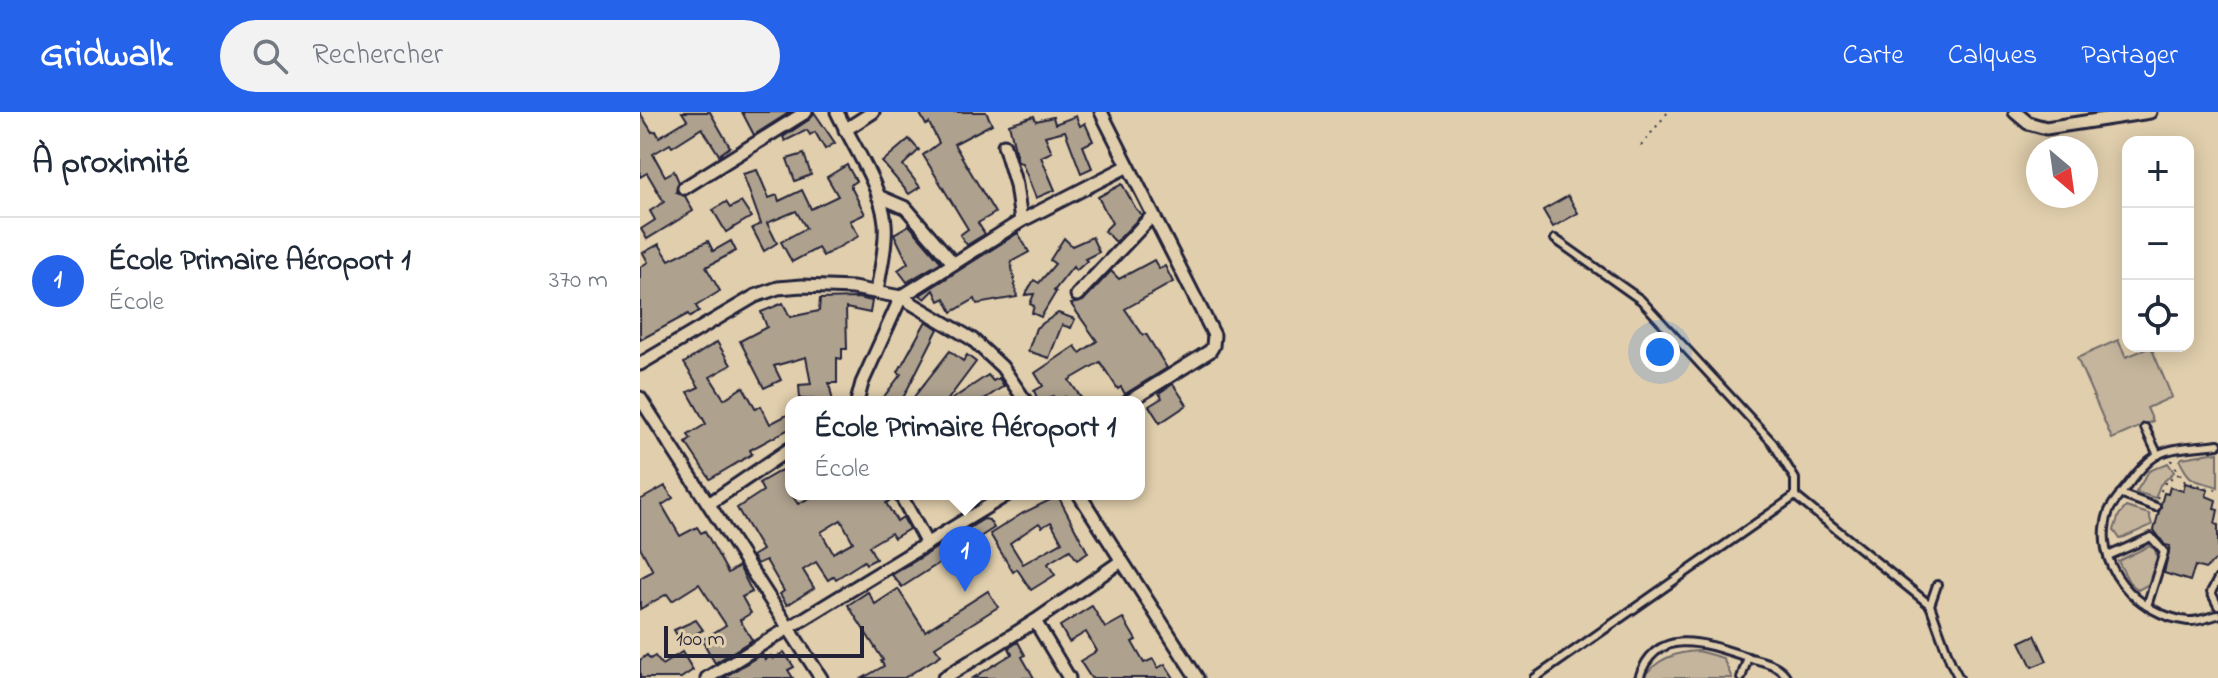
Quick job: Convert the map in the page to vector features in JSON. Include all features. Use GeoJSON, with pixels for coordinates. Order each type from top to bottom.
{"type":"FeatureCollection","features":[{"type":"Feature","properties":{"kind":"street"},"geometry":{"type":"LineString","coordinates":[[684,188],[806,112]]}},
{"type":"Feature","properties":{"kind":"street"},"geometry":{"type":"LineString","coordinates":[[837,112],[878,196],[885,218],[877,292]]}},
{"type":"Feature","properties":{"kind":"street"},"geometry":{"type":"LineString","coordinates":[[845,130],[873,112]]}},
{"type":"Feature","properties":{"kind":"street"},"geometry":{"type":"LineString","coordinates":[[1101,112],[1215,340],[1210,351],[1138,396]]}},
{"type":"Feature","properties":{"kind":"street"},"geometry":{"type":"LineString","coordinates":[[2015,112],[2028,123],[2046,128],[2148,112]]}},
{"type":"Feature","properties":{"kind":"street"},"geometry":{"type":"LineString","coordinates":[[2034,125],[2040,112]]}},
{"type":"Feature","properties":{"kind":"street"},"geometry":{"type":"LineString","coordinates":[[1004,145],[1016,185],[1021,221]]}},
{"type":"Feature","properties":{"kind":"street"},"geometry":{"type":"LineString","coordinates":[[859,396],[901,297],[1021,221],[1128,166]]}},
{"type":"Feature","properties":{"kind":"street"},"geometry":{"type":"LineString","coordinates":[[878,196],[906,208],[953,263]]}},
{"type":"Feature","properties":{"kind":"street"},"geometry":{"type":"LineString","coordinates":[[1077,295],[1153,215]]}},
{"type":"Feature","properties":{"kind":"street"},"geometry":{"type":"LineString","coordinates":[[640,364],[755,296],[778,288],[802,286],[877,292],[901,297],[972,339],[1014,381],[1023,396]]}},
{"type":"Feature","properties":{"kind":"street"},"geometry":{"type":"LineString","coordinates":[[640,398],[821,678]]}},
{"type":"Feature","properties":{"kind":"street"},"geometry":{"type":"LineString","coordinates":[[710,503],[785,452]]}},
{"type":"Feature","properties":{"kind":"street"},"geometry":{"type":"LineString","coordinates":[[903,500],[927,544]]}},
{"type":"Feature","properties":{"kind":"street"},"geometry":{"type":"LineString","coordinates":[[707,678],[998,500]]}},
{"type":"Feature","properties":{"kind":"street"},"geometry":{"type":"LineString","coordinates":[[1083,500],[1197,678]]}},
{"type":"Feature","properties":{"kind":"street"},"geometry":{"type":"LineString","coordinates":[[944,678],[1035,621],[1120,562]]}},
{"type":"Feature","properties":{"kind":"street"},"geometry":{"type":"LineString","coordinates":[[1035,621],[1069,678]]}},
{"type":"Feature","properties":{"kind":"lane"},"geometry":{"type":"LineString","coordinates":[[1555,239],[1641,300],[1773,443],[1795,479],[1795,496]]}},
{"type":"Feature","properties":{"kind":"lane"},"geometry":{"type":"LineString","coordinates":[[2145,428],[2158,455]]}},
{"type":"Feature","properties":{"kind":"lane"},"geometry":{"type":"LineString","coordinates":[[2218,444],[2158,455],[2135,475],[2110,507],[2105,525],[2108,556],[2118,581],[2135,599],[2166,616],[2191,621],[2218,615]]}},
{"type":"Feature","properties":{"kind":"lane"},"geometry":{"type":"LineString","coordinates":[[2120,494],[2154,506]]}},
{"type":"Feature","properties":{"kind":"lane"},"geometry":{"type":"LineString","coordinates":[[1795,496],[1930,605],[1959,678]]}},
{"type":"Feature","properties":{"kind":"lane"},"geometry":{"type":"LineString","coordinates":[[1535,678],[1795,496]]}},
{"type":"Feature","properties":{"kind":"lane"},"geometry":{"type":"LineString","coordinates":[[2108,556],[2151,537],[2164,552],[2147,606]]}},
{"type":"Feature","properties":{"kind":"lane"},"geometry":{"type":"LineString","coordinates":[[2218,579],[2211,592],[2218,606]]}},
{"type":"Feature","properties":{"kind":"lane"},"geometry":{"type":"LineString","coordinates":[[1930,605],[1937,585]]}},
{"type":"Feature","properties":{"kind":"lane"},"geometry":{"type":"LineString","coordinates":[[1639,678],[1644,662],[1667,645],[1679,642],[1704,642],[1777,667],[1787,678]]}},
{"type":"Feature","properties":{"kind":"lane"},"geometry":{"type":"LineString","coordinates":[[1741,678],[1748,657]]}},
{"type":"Feature","properties":{"kind":"path"},"geometry":{"type":"LineString","coordinates":[[1641,146],[1668,112]]}},
{"type":"Feature","properties":{"kind":"path"},"geometry":{"type":"LineString","coordinates":[[2166,452],[2185,482],[2218,490]]}},
{"type":"Feature","properties":{"kind":"path"},"geometry":{"type":"LineString","coordinates":[[2154,506],[2166,481],[2180,474]]}},
{"type":"Feature","properties":{"kind":"shaded area"},"geometry":{"type":"Polygon","coordinates":[[[2118,340],[2126,357],[2138,352],[2153,352],[2172,397],[2147,408],[2153,421],[2112,439],[2077,358],[2118,340]]]}},
{"type":"Feature","properties":{"kind":"shaded area"},"geometry":{"type":"Polygon","coordinates":[[[2218,452],[2218,487],[2191,478],[2180,461],[2182,458],[2218,452]]]}},
{"type":"Feature","properties":{"kind":"shaded area"},"geometry":{"type":"Polygon","coordinates":[[[2168,463],[2174,472],[2160,485],[2155,498],[2136,492],[2149,471],[2168,463]]]}},
{"type":"Feature","properties":{"kind":"shaded area"},"geometry":{"type":"Polygon","coordinates":[[[2126,507],[2149,514],[2152,525],[2120,539],[2114,530],[2119,515],[2126,507]]]}},
{"type":"Feature","properties":{"kind":"shaded area"},"geometry":{"type":"Polygon","coordinates":[[[2149,546],[2155,549],[2157,558],[2149,584],[2138,590],[2129,582],[2118,561],[2149,546]]]}},
{"type":"Feature","properties":{"kind":"shaded area"},"geometry":{"type":"Polygon","coordinates":[[[1698,651],[1723,658],[1732,678],[1643,678],[1667,658],[1698,651]]]}},
{"type":"Feature","properties":{"kind":"building"},"geometry":{"type":"Polygon","coordinates":[[[682,112],[710,112],[730,147],[719,155],[702,128],[672,147],[670,144],[653,154],[665,176],[674,171],[679,182],[676,192],[685,196],[693,211],[647,239],[641,229],[655,220],[650,211],[664,202],[647,173],[640,177],[640,113],[659,137],[687,120],[682,112]]]}},
{"type":"Feature","properties":{"kind":"building"},"geometry":{"type":"Polygon","coordinates":[[[742,112],[790,112],[754,135],[742,112]]]}},
{"type":"Feature","properties":{"kind":"building"},"geometry":{"type":"Polygon","coordinates":[[[814,112],[835,143],[825,149],[815,132],[810,135],[807,130],[785,141],[783,137],[810,119],[814,112]]]}},
{"type":"Feature","properties":{"kind":"building"},"geometry":{"type":"Polygon","coordinates":[[[919,112],[986,112],[992,124],[954,144],[995,213],[978,223],[985,234],[967,245],[960,235],[968,229],[923,155],[939,143],[929,123],[926,125],[919,112]]]}},
{"type":"Feature","properties":{"kind":"building"},"geometry":{"type":"Polygon","coordinates":[[[1034,116],[1036,121],[1053,117],[1055,124],[1076,116],[1080,126],[1085,123],[1093,141],[1083,146],[1092,168],[1081,173],[1065,131],[1045,136],[1052,152],[1041,157],[1055,190],[1036,198],[1022,163],[1018,162],[1009,124],[1034,116]]]}},
{"type":"Feature","properties":{"kind":"building"},"geometry":{"type":"Polygon","coordinates":[[[909,139],[919,150],[903,165],[920,187],[909,194],[882,162],[909,139]]]}},
{"type":"Feature","properties":{"kind":"building"},"geometry":{"type":"Polygon","coordinates":[[[804,154],[811,175],[795,181],[787,159],[804,154]]]}},
{"type":"Feature","properties":{"kind":"building"},"geometry":{"type":"Polygon","coordinates":[[[847,165],[856,181],[850,185],[865,214],[850,221],[859,236],[823,256],[818,248],[792,262],[781,242],[806,228],[796,211],[767,223],[777,243],[764,251],[752,228],[761,224],[743,174],[757,170],[769,198],[777,195],[779,201],[802,190],[811,209],[838,196],[827,177],[847,165]]]}},
{"type":"Feature","properties":{"kind":"building"},"geometry":{"type":"Polygon","coordinates":[[[1122,184],[1142,215],[1116,242],[1104,231],[1112,223],[1098,197],[1122,184]]]}},
{"type":"Feature","properties":{"kind":"building"},"geometry":{"type":"Polygon","coordinates":[[[1568,196],[1578,213],[1553,227],[1543,210],[1568,196]]]}},
{"type":"Feature","properties":{"kind":"building"},"geometry":{"type":"Polygon","coordinates":[[[726,202],[730,208],[741,202],[751,217],[726,232],[713,210],[726,202]]]}},
{"type":"Feature","properties":{"kind":"building"},"geometry":{"type":"Polygon","coordinates":[[[909,225],[941,262],[907,282],[898,270],[908,263],[894,234],[909,225]]]}},
{"type":"Feature","properties":{"kind":"building"},"geometry":{"type":"Polygon","coordinates":[[[1018,233],[1029,252],[1011,262],[1017,297],[977,304],[975,299],[952,312],[945,298],[939,301],[934,290],[925,299],[920,295],[1018,233]]]}},
{"type":"Feature","properties":{"kind":"building"},"geometry":{"type":"Polygon","coordinates":[[[1092,237],[1099,252],[1085,259],[1087,261],[1076,271],[1073,267],[1054,291],[1041,317],[1032,313],[1034,306],[1030,304],[1034,294],[1025,295],[1034,280],[1039,283],[1055,264],[1050,260],[1064,238],[1072,246],[1092,237]]]}},
{"type":"Feature","properties":{"kind":"building"},"geometry":{"type":"Polygon","coordinates":[[[708,241],[713,251],[731,241],[736,251],[706,267],[720,291],[696,306],[699,311],[690,317],[688,314],[640,340],[640,267],[648,262],[643,253],[659,244],[669,260],[708,241]]]}},
{"type":"Feature","properties":{"kind":"building"},"geometry":{"type":"Polygon","coordinates":[[[1154,260],[1159,269],[1165,266],[1173,282],[1125,309],[1143,335],[1146,334],[1167,368],[1125,394],[1121,387],[1118,389],[1100,362],[1069,380],[1080,396],[1036,396],[1034,391],[1043,386],[1035,373],[1075,346],[1080,353],[1097,341],[1071,304],[1083,301],[1111,271],[1119,279],[1154,260]]]}},
{"type":"Feature","properties":{"kind":"building"},"geometry":{"type":"Polygon","coordinates":[[[858,298],[872,301],[870,313],[846,308],[847,349],[842,349],[842,359],[837,358],[837,383],[829,383],[832,396],[800,396],[799,385],[811,384],[806,357],[774,366],[781,380],[764,388],[740,341],[767,327],[761,312],[783,303],[790,317],[819,311],[820,299],[858,298]]]}},
{"type":"Feature","properties":{"kind":"building"},"geometry":{"type":"Polygon","coordinates":[[[1058,313],[1075,319],[1071,328],[1062,325],[1049,358],[1028,351],[1036,328],[1058,313]]]}},
{"type":"Feature","properties":{"kind":"building"},"geometry":{"type":"Polygon","coordinates":[[[926,321],[938,329],[904,396],[884,396],[901,374],[898,372],[926,321]]]}},
{"type":"Feature","properties":{"kind":"building"},"geometry":{"type":"Polygon","coordinates":[[[717,342],[731,365],[710,377],[724,399],[743,387],[756,409],[761,406],[770,424],[785,416],[785,431],[750,450],[752,454],[710,479],[686,443],[691,439],[688,435],[706,424],[688,392],[699,387],[684,363],[717,342]]]}},
{"type":"Feature","properties":{"kind":"building"},"geometry":{"type":"Polygon","coordinates":[[[950,351],[963,361],[967,355],[976,362],[950,396],[915,396],[950,351]]]}},
{"type":"Feature","properties":{"kind":"building"},"geometry":{"type":"Polygon","coordinates":[[[988,375],[993,381],[999,378],[1004,386],[989,396],[957,396],[988,375]]]}},
{"type":"Feature","properties":{"kind":"building"},"geometry":{"type":"Polygon","coordinates":[[[1173,384],[1187,405],[1160,423],[1149,406],[1162,398],[1159,393],[1173,384]]]}},
{"type":"Feature","properties":{"kind":"building"},"geometry":{"type":"Polygon","coordinates":[[[785,468],[785,500],[795,500],[798,504],[806,500],[891,500],[886,503],[897,521],[903,517],[909,529],[894,538],[891,533],[869,546],[876,559],[866,564],[864,561],[836,579],[834,576],[828,580],[816,562],[803,570],[814,588],[787,605],[780,594],[784,591],[766,560],[757,564],[752,556],[762,550],[737,508],[763,491],[759,483],[785,468]],[[841,520],[821,532],[833,553],[853,542],[841,520]]]}},
{"type":"Feature","properties":{"kind":"building"},"geometry":{"type":"Polygon","coordinates":[[[2185,483],[2208,490],[2206,496],[2216,500],[2214,509],[2218,510],[2215,524],[2218,525],[2218,558],[2205,569],[2195,566],[2190,581],[2164,573],[2170,546],[2165,545],[2154,530],[2164,493],[2168,494],[2170,487],[2183,491],[2185,483]]]}},
{"type":"Feature","properties":{"kind":"building"},"geometry":{"type":"Polygon","coordinates":[[[665,486],[673,498],[662,505],[680,536],[697,527],[701,533],[705,531],[728,573],[739,566],[752,592],[742,597],[751,613],[740,620],[752,640],[715,663],[702,640],[726,625],[699,584],[672,601],[667,594],[640,609],[640,578],[653,571],[640,547],[640,500],[665,486]]]}},
{"type":"Feature","properties":{"kind":"building"},"geometry":{"type":"Polygon","coordinates":[[[1050,500],[1060,500],[1088,553],[1077,560],[1070,550],[1050,562],[1048,564],[1055,575],[1031,590],[1017,569],[1013,572],[990,534],[1050,500]],[[1051,522],[1042,527],[1039,523],[1010,543],[1023,564],[1062,542],[1051,522]]]}},
{"type":"Feature","properties":{"kind":"building"},"geometry":{"type":"Polygon","coordinates":[[[984,519],[989,520],[994,528],[902,587],[892,575],[984,519]]]}},
{"type":"Feature","properties":{"kind":"building"},"geometry":{"type":"Polygon","coordinates":[[[898,589],[925,631],[988,591],[998,607],[935,647],[941,655],[904,678],[863,678],[884,666],[883,660],[848,605],[868,592],[875,604],[898,589]]]}},
{"type":"Feature","properties":{"kind":"building"},"geometry":{"type":"Polygon","coordinates":[[[1092,606],[1105,628],[1123,618],[1136,640],[1132,642],[1144,663],[1153,659],[1158,668],[1165,664],[1174,678],[1091,678],[1080,661],[1097,651],[1086,632],[1069,642],[1060,626],[1092,606]]]}},
{"type":"Feature","properties":{"kind":"building"},"geometry":{"type":"Polygon","coordinates":[[[696,620],[703,630],[681,642],[674,630],[696,620]]]}},
{"type":"Feature","properties":{"kind":"building"},"geometry":{"type":"Polygon","coordinates":[[[2035,635],[2047,661],[2032,667],[2020,642],[2035,635]]]}},
{"type":"Feature","properties":{"kind":"building"},"geometry":{"type":"Polygon","coordinates":[[[1018,642],[1025,655],[1022,657],[1034,678],[973,678],[1012,654],[1009,648],[1018,642]]]}},
{"type":"Feature","properties":{"kind":"building"},"geometry":{"type":"Polygon","coordinates":[[[682,652],[693,670],[681,678],[640,678],[640,660],[647,655],[650,659],[655,656],[662,665],[682,652]]]}},
{"type":"Feature","properties":{"kind":"building"},"geometry":{"type":"Polygon","coordinates":[[[784,652],[794,667],[788,670],[793,678],[723,678],[762,654],[765,660],[784,652]]]}},
{"type":"Feature","properties":{"kind":"place","name":"École Primaire Aéroport 1"},"geometry":{"type":"Point","coordinates":[965,592]}}]}
